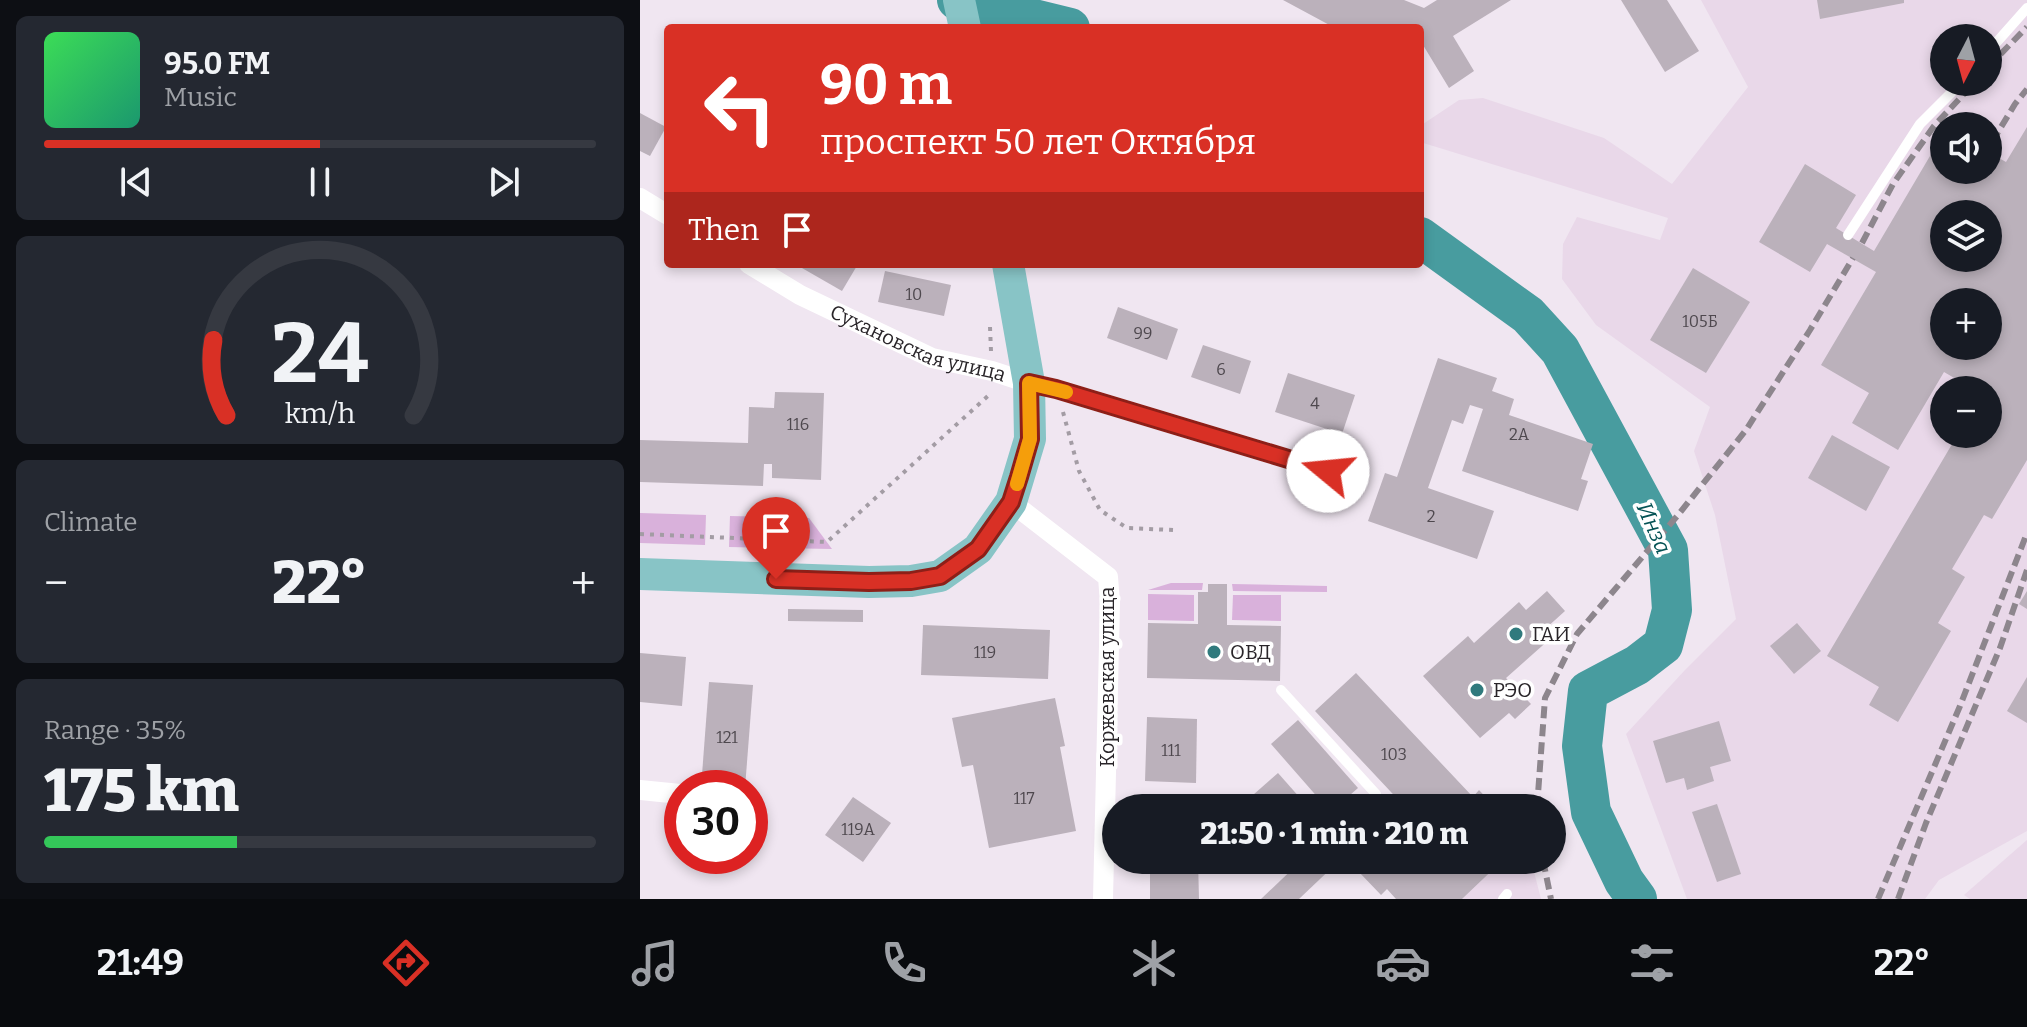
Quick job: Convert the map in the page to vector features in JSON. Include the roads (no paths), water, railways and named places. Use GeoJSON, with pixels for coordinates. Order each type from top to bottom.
{"type":"FeatureCollection","features":[{"type":"Feature","properties":{"kind":"main road"},"geometry":{"type":"LineString","coordinates":[[959,0],[964,24]]}},
{"type":"Feature","properties":{"kind":"main road"},"geometry":{"type":"LineString","coordinates":[[640,574],[911,581],[940,576],[978,549],[1011,502],[1042,386],[1009,268]]}},
{"type":"Feature","properties":{"kind":"street"},"geometry":{"type":"LineString","coordinates":[[640,198],[664,213]]}},
{"type":"Feature","properties":{"kind":"street","name":"Сухановская улица"},"geometry":{"type":"LineString","coordinates":[[756,268],[800,295],[932,358],[992,371],[1328,471]]}},
{"type":"Feature","properties":{"kind":"street","name":"Коржевская улица"},"geometry":{"type":"LineString","coordinates":[[1011,502],[1108,577],[1110,603],[1103,899]]}},
{"type":"Feature","properties":{"kind":"street"},"geometry":{"type":"LineString","coordinates":[[640,790],[664,792]]}},
{"type":"Feature","properties":{"kind":"lane"},"geometry":{"type":"LineString","coordinates":[[2002,36],[2027,8]]}},
{"type":"Feature","properties":{"kind":"lane"},"geometry":{"type":"LineString","coordinates":[[1848,235],[1920,124],[1948,96]]}},
{"type":"Feature","properties":{"kind":"lane"},"geometry":{"type":"LineString","coordinates":[[1281,690],[1376,794]]}},
{"type":"Feature","properties":{"kind":"waterway","name":"Инза"},"geometry":{"type":"LineString","coordinates":[[957,0],[1054,24]]}},
{"type":"Feature","properties":{"kind":"waterway","name":"Инза"},"geometry":{"type":"LineString","coordinates":[[1424,240],[1528,315],[1560,350],[1668,550],[1672,610],[1663,645],[1637,665],[1588,691],[1582,746],[1591,812],[1624,881],[1637,899]]}},
{"type":"Feature","properties":{"kind":"railway"},"geometry":{"type":"LineString","coordinates":[[2002,53],[2027,27]]}},
{"type":"Feature","properties":{"kind":"railway"},"geometry":{"type":"LineString","coordinates":[[2002,125],[2027,89]]}},
{"type":"Feature","properties":{"kind":"railway"},"geometry":{"type":"LineString","coordinates":[[1862,243],[1893,184],[1934,126],[1962,96]]}},
{"type":"Feature","properties":{"kind":"railway"},"geometry":{"type":"LineString","coordinates":[[1538,794],[1545,698],[1577,634],[1746,430],[1853,258]]}},
{"type":"Feature","properties":{"kind":"railway"},"geometry":{"type":"LineString","coordinates":[[1878,899],[1960,706],[2027,533]]}},
{"type":"Feature","properties":{"kind":"railway"},"geometry":{"type":"LineString","coordinates":[[1898,899],[1926,823],[2000,648],[2027,570]]}},
{"type":"Feature","properties":{"kind":"railway"},"geometry":{"type":"LineString","coordinates":[[1546,874],[1551,899]]}},
{"type":"Feature","properties":{"kind":"place","name":"ГАИ"},"geometry":{"type":"Point","coordinates":[1516,634]}},
{"type":"Feature","properties":{"kind":"place","name":"ОВД"},"geometry":{"type":"Point","coordinates":[1214,652]}},
{"type":"Feature","properties":{"kind":"place","name":"РЭО"},"geometry":{"type":"Point","coordinates":[1477,690]}}]}
